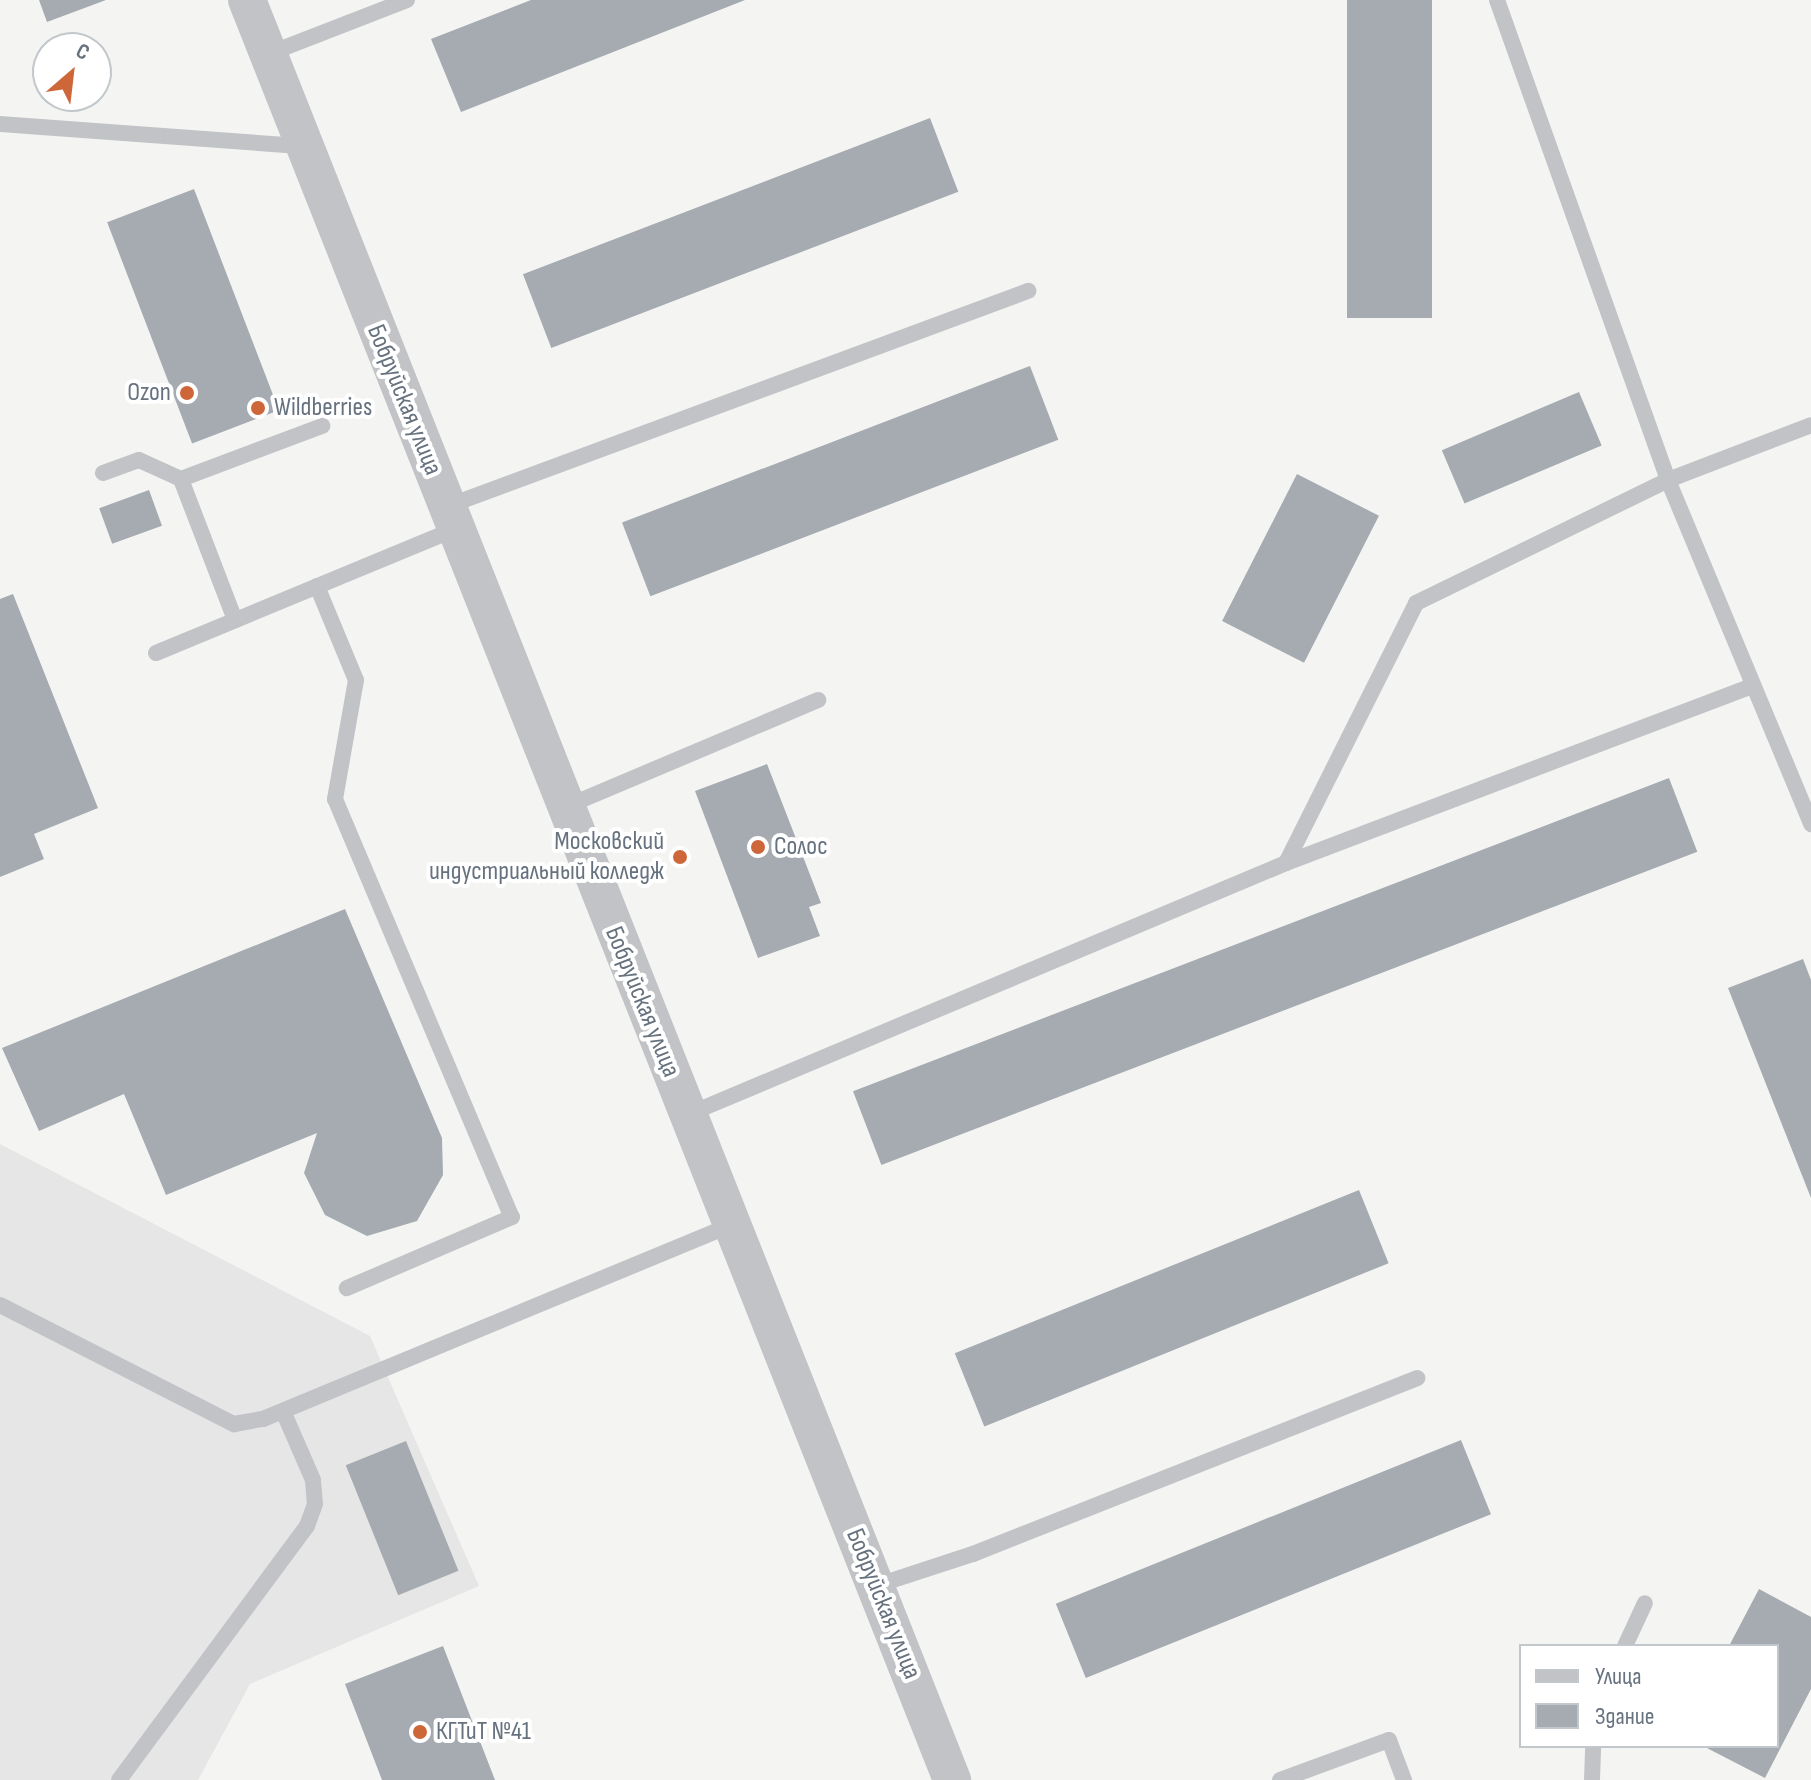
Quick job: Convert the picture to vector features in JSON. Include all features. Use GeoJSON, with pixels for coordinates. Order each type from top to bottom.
{"type":"FeatureCollection","features":[{"type":"Feature","properties":{"kind":"street","name":"Бобруйская улица"},"geometry":{"type":"LineString","coordinates":[[247,0],[563,807],[878,1585],[952,1780]]}},
{"type":"Feature","properties":{"kind":"lane"},"geometry":{"type":"LineString","coordinates":[[268,54],[407,0]]}},
{"type":"Feature","properties":{"kind":"lane"},"geometry":{"type":"LineString","coordinates":[[1497,0],[1668,480],[1751,686],[1811,824]]}},
{"type":"Feature","properties":{"kind":"lane"},"geometry":{"type":"LineString","coordinates":[[0,124],[304,147]]}},
{"type":"Feature","properties":{"kind":"lane"},"geometry":{"type":"LineString","coordinates":[[156,653],[317,586],[451,518],[1028,291]]}},
{"type":"Feature","properties":{"kind":"lane"},"geometry":{"type":"LineString","coordinates":[[1286,863],[1416,603],[1668,480],[1811,425]]}},
{"type":"Feature","properties":{"kind":"lane"},"geometry":{"type":"LineString","coordinates":[[181,479],[322,426]]}},
{"type":"Feature","properties":{"kind":"lane"},"geometry":{"type":"LineString","coordinates":[[103,473],[139,460],[181,479],[235,620]]}},
{"type":"Feature","properties":{"kind":"lane"},"geometry":{"type":"LineString","coordinates":[[317,586],[356,680],[335,799],[512,1217],[347,1288]]}},
{"type":"Feature","properties":{"kind":"lane"},"geometry":{"type":"LineString","coordinates":[[687,1114],[1286,863],[1751,686]]}},
{"type":"Feature","properties":{"kind":"lane"},"geometry":{"type":"LineString","coordinates":[[563,807],[818,700]]}},
{"type":"Feature","properties":{"kind":"lane"},"geometry":{"type":"LineString","coordinates":[[0,1305],[234,1424],[283,1411],[731,1225]]}},
{"type":"Feature","properties":{"kind":"lane"},"geometry":{"type":"LineString","coordinates":[[878,1585],[973,1554],[1417,1378]]}},
{"type":"Feature","properties":{"kind":"lane"},"geometry":{"type":"LineString","coordinates":[[119,1780],[307,1526],[315,1504],[313,1480],[283,1411]]}},
{"type":"Feature","properties":{"kind":"lane"},"geometry":{"type":"LineString","coordinates":[[1626,1644],[1645,1603]]}},
{"type":"Feature","properties":{"kind":"lane"},"geometry":{"type":"LineString","coordinates":[[1280,1780],[1389,1740],[1404,1780]]}},
{"type":"Feature","properties":{"kind":"lane"},"geometry":{"type":"LineString","coordinates":[[1592,1780],[1593,1748]]}},
{"type":"Feature","properties":{"kind":"shaded area"},"geometry":{"type":"Polygon","coordinates":[[[0,1144],[370,1336],[479,1586],[250,1684],[198,1780],[0,1780],[0,1144]]]}},
{"type":"Feature","properties":{"kind":"building"},"geometry":{"type":"Polygon","coordinates":[[[39,0],[106,0],[47,22],[39,0]]]}},
{"type":"Feature","properties":{"kind":"building"},"geometry":{"type":"Polygon","coordinates":[[[531,0],[745,0],[461,112],[431,39],[531,0]]]}},
{"type":"Feature","properties":{"kind":"building"},"geometry":{"type":"Polygon","coordinates":[[[1347,0],[1432,0],[1432,318],[1347,318],[1347,0]]]}},
{"type":"Feature","properties":{"kind":"building"},"geometry":{"type":"Polygon","coordinates":[[[930,118],[958,192],[551,348],[523,274],[930,118]]]}},
{"type":"Feature","properties":{"kind":"building"},"geometry":{"type":"Polygon","coordinates":[[[194,189],[279,410],[192,444],[107,222],[194,189]]]}},
{"type":"Feature","properties":{"kind":"building"},"geometry":{"type":"Polygon","coordinates":[[[1030,366],[1058,440],[650,596],[622,523],[1030,366]]]}},
{"type":"Feature","properties":{"kind":"building"},"geometry":{"type":"Polygon","coordinates":[[[1579,392],[1602,445],[1465,504],[1442,450],[1579,392]]]}},
{"type":"Feature","properties":{"kind":"building"},"geometry":{"type":"Polygon","coordinates":[[[1297,474],[1379,516],[1304,663],[1222,621],[1297,474]]]}},
{"type":"Feature","properties":{"kind":"building"},"geometry":{"type":"Polygon","coordinates":[[[149,490],[162,526],[112,544],[99,508],[149,490]]]}},
{"type":"Feature","properties":{"kind":"building"},"geometry":{"type":"Polygon","coordinates":[[[13,594],[98,808],[34,834],[44,859],[0,877],[0,599],[13,594]]]}},
{"type":"Feature","properties":{"kind":"building","name":"Солос"},"geometry":{"type":"Polygon","coordinates":[[[767,764],[821,903],[809,907],[820,936],[758,958],[695,791],[767,764]]]}},
{"type":"Feature","properties":{"kind":"building"},"geometry":{"type":"Polygon","coordinates":[[[1669,778],[1697,852],[881,1165],[853,1091],[1669,778]]]}},
{"type":"Feature","properties":{"kind":"building"},"geometry":{"type":"Polygon","coordinates":[[[345,909],[442,1138],[443,1175],[417,1221],[367,1236],[325,1215],[304,1173],[317,1133],[166,1195],[124,1094],[39,1131],[2,1048],[345,909]]]}},
{"type":"Feature","properties":{"kind":"building"},"geometry":{"type":"Polygon","coordinates":[[[1803,959],[1811,980],[1811,1198],[1728,988],[1803,959]]]}},
{"type":"Feature","properties":{"kind":"building"},"geometry":{"type":"Polygon","coordinates":[[[1359,1190],[1389,1263],[984,1427],[955,1353],[1359,1190]]]}},
{"type":"Feature","properties":{"kind":"building"},"geometry":{"type":"Polygon","coordinates":[[[1461,1440],[1491,1514],[1086,1678],[1056,1604],[1461,1440]]]}},
{"type":"Feature","properties":{"kind":"building"},"geometry":{"type":"Polygon","coordinates":[[[406,1441],[458,1571],[398,1595],[346,1465],[406,1441]]]}},
{"type":"Feature","properties":{"kind":"building"},"geometry":{"type":"Polygon","coordinates":[[[1759,1589],[1811,1617],[1811,1689],[1765,1778],[1707,1748],[1779,1748],[1779,1644],[1730,1644],[1759,1589]]]}},
{"type":"Feature","properties":{"kind":"building","name":"КГТиТ №41"},"geometry":{"type":"Polygon","coordinates":[[[443,1646],[495,1780],[382,1780],[345,1684],[443,1646]]]}},
{"type":"Feature","properties":{"kind":"place","name":"Ozon"},"geometry":{"type":"Point","coordinates":[187,393]}},
{"type":"Feature","properties":{"kind":"place","name":"Wildberries"},"geometry":{"type":"Point","coordinates":[258,408]}},
{"type":"Feature","properties":{"kind":"place","name":"Солос"},"geometry":{"type":"Point","coordinates":[758,847]}},
{"type":"Feature","properties":{"kind":"place","name":"Московский индустриальный колледж"},"geometry":{"type":"Point","coordinates":[680,857]}},
{"type":"Feature","properties":{"kind":"place","name":"КГТиТ №41"},"geometry":{"type":"Point","coordinates":[420,1732]}}]}
